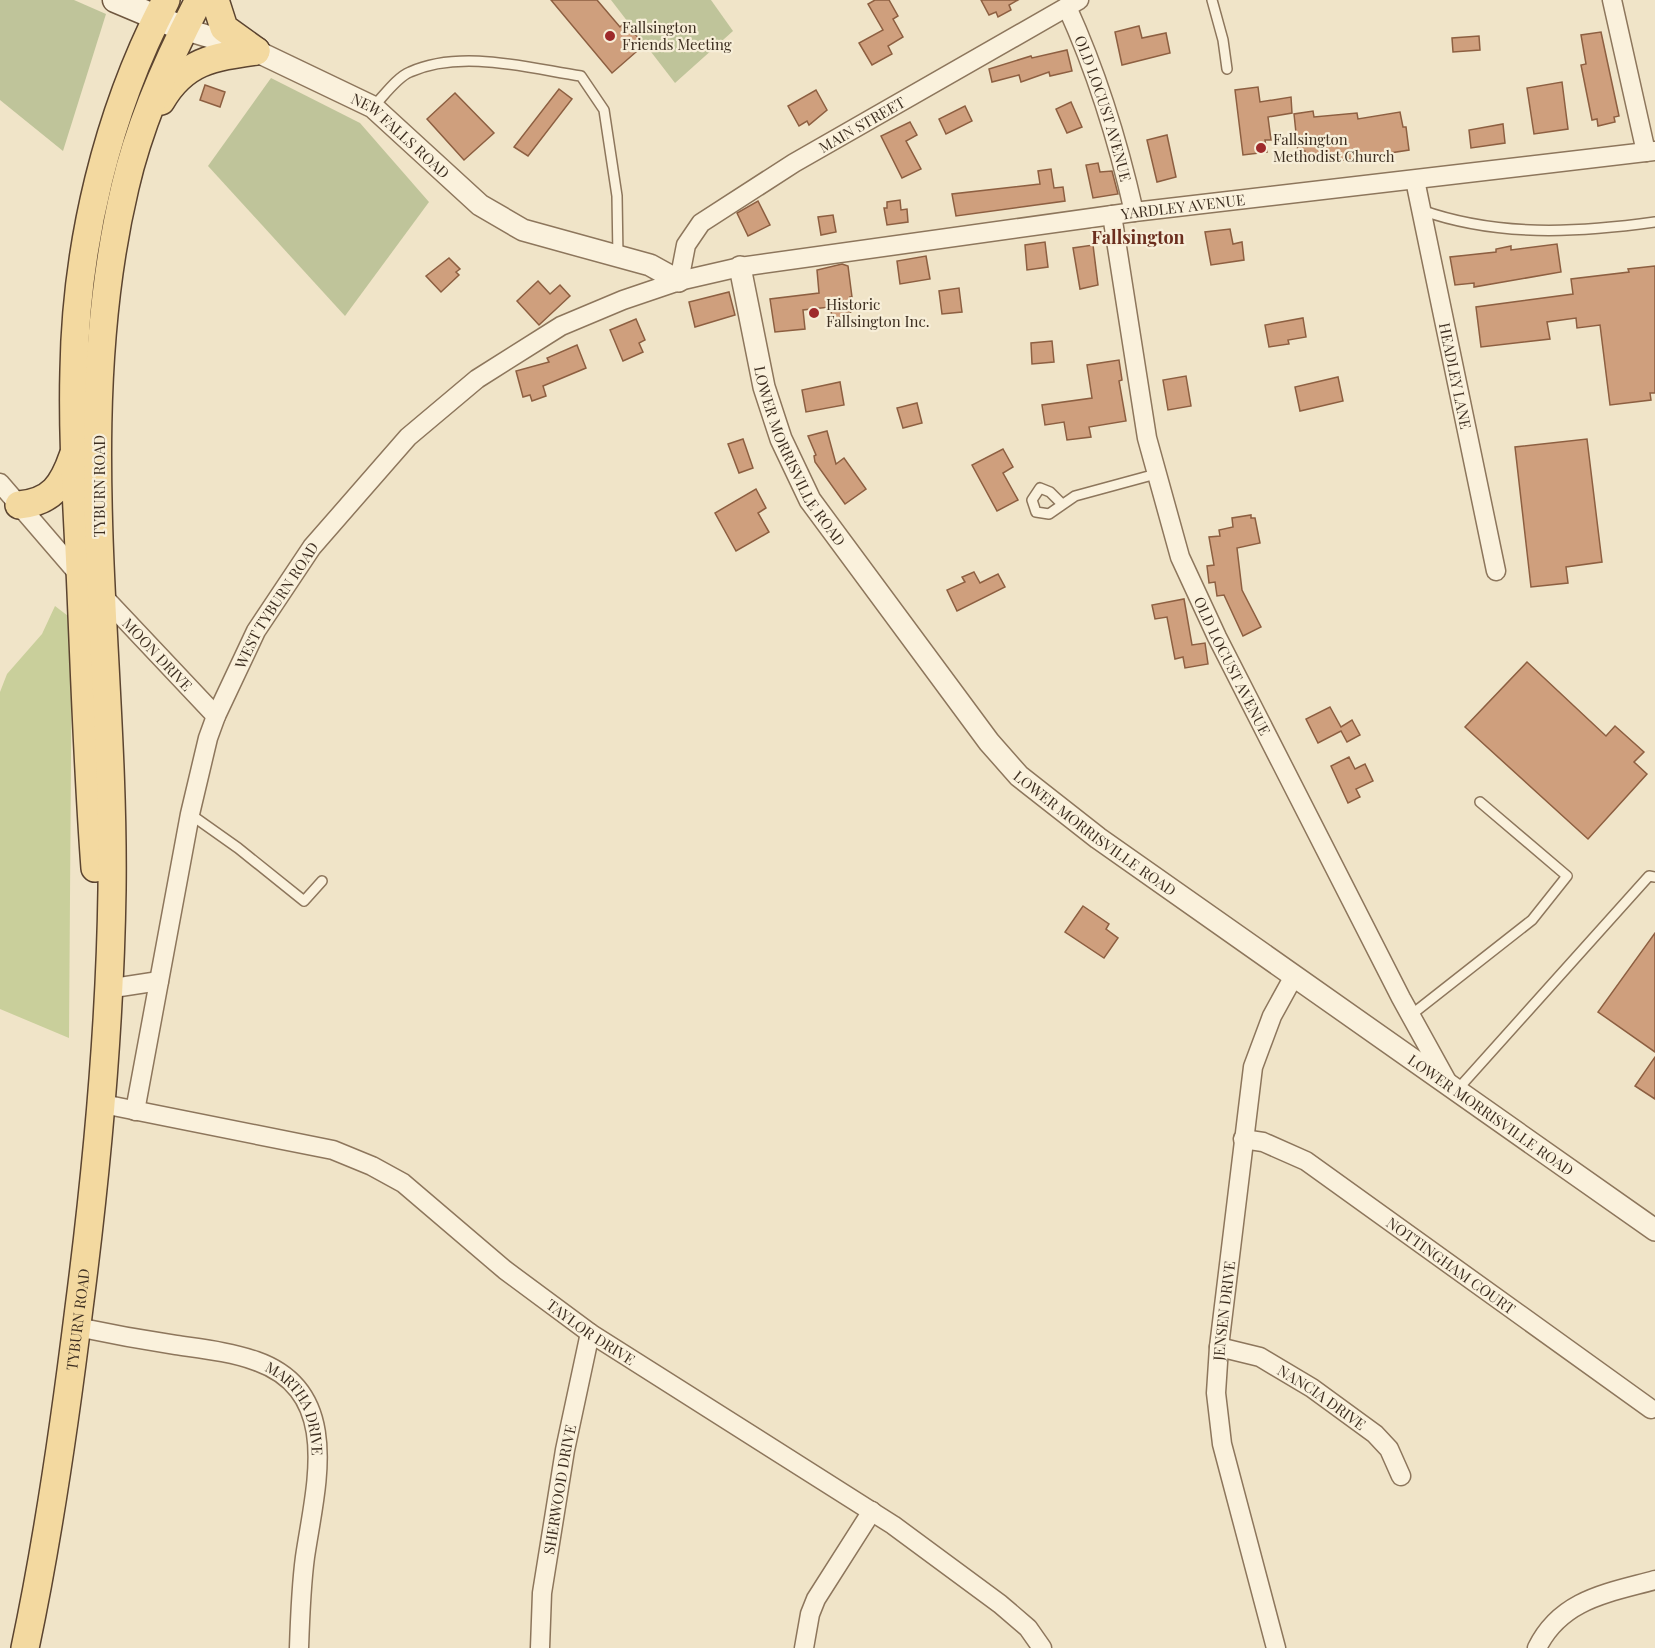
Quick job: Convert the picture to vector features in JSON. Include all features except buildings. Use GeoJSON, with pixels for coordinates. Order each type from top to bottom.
{"type":"FeatureCollection","features":[{"type":"Feature","properties":{"kind":"main road","name":"NEW FALLS ROAD"},"geometry":{"type":"LineString","coordinates":[[115,0],[161,9],[184,29]]}},
{"type":"Feature","properties":{"kind":"main road","name":"TYBURN ROAD"},"geometry":{"type":"LineString","coordinates":[[90,584],[98,472],[100,389],[106,303],[114,238],[125,187],[140,137],[184,29],[199,0]]}},
{"type":"Feature","properties":{"kind":"main road"},"geometry":{"type":"LineString","coordinates":[[215,0],[224,27],[255,51]]}},
{"type":"Feature","properties":{"kind":"main road","name":"TYBURN ROAD"},"geometry":{"type":"LineString","coordinates":[[25,1648],[66,1418],[103,1104],[112,891],[111,815],[90,584],[74,452],[74,369],[78,303],[94,200],[126,90],[161,9]]}},
{"type":"Feature","properties":{"kind":"main road"},"geometry":{"type":"LineString","coordinates":[[140,137],[165,94],[192,67],[221,56],[255,51]]}},
{"type":"Feature","properties":{"kind":"main road"},"geometry":{"type":"LineString","coordinates":[[19,505],[33,504],[51,495],[61,485],[74,452]]}},
{"type":"Feature","properties":{"kind":"street"},"geometry":{"type":"LineString","coordinates":[[1612,0],[1650,151]]}},
{"type":"Feature","properties":{"kind":"street","name":"OLD LOCUST AVENUE"},"geometry":{"type":"LineString","coordinates":[[1073,3],[1124,165],[1134,212]]}},
{"type":"Feature","properties":{"kind":"street","name":"MAIN STREET"},"geometry":{"type":"LineString","coordinates":[[679,281],[686,246],[701,223],[794,163],[1073,3]]}},
{"type":"Feature","properties":{"kind":"street","name":"NEW FALLS ROAD"},"geometry":{"type":"LineString","coordinates":[[184,29],[255,51],[373,107],[480,205],[523,230],[650,265],[679,281]]}},
{"type":"Feature","properties":{"kind":"street","name":"YARDLEY AVENUE"},"geometry":{"type":"LineString","coordinates":[[679,281],[740,267],[1134,212],[1650,151]]}},
{"type":"Feature","properties":{"kind":"street","name":"HEADLEY LANE"},"geometry":{"type":"LineString","coordinates":[[1414,180],[1496,571]]}},
{"type":"Feature","properties":{"kind":"street","name":"OLD LOCUST AVENUE"},"geometry":{"type":"LineString","coordinates":[[1112,215],[1147,438],[1180,556],[1217,638],[1411,1015],[1453,1086]]}},
{"type":"Feature","properties":{"kind":"street","name":"LOWER MORRISVILLE ROAD"},"geometry":{"type":"LineString","coordinates":[[740,267],[764,387],[791,464],[810,500],[971,719],[1019,776],[1048,801],[1655,1230]]}},
{"type":"Feature","properties":{"kind":"street","name":"WEST TYBURN ROAD"},"geometry":{"type":"LineString","coordinates":[[135,1111],[190,814],[216,716],[256,631],[312,547],[417,430],[477,379],[561,326],[622,300],[679,281]]}},
{"type":"Feature","properties":{"kind":"street","name":"MOON DRIVE"},"geometry":{"type":"LineString","coordinates":[[0,483],[90,584],[216,716]]}},
{"type":"Feature","properties":{"kind":"street","name":"JENSEN DRIVE"},"geometry":{"type":"LineString","coordinates":[[1276,1648],[1222,1444],[1216,1393],[1219,1347],[1243,1139],[1258,1047],[1294,976]]}},
{"type":"Feature","properties":{"kind":"street"},"geometry":{"type":"LineString","coordinates":[[107,989],[159,981]]}},
{"type":"Feature","properties":{"kind":"street","name":"TAYLOR DRIVE"},"geometry":{"type":"LineString","coordinates":[[103,1104],[306,1143],[333,1150],[372,1166],[417,1193],[505,1270],[590,1333],[872,1511],[1000,1604],[1028,1628],[1042,1648]]}},
{"type":"Feature","properties":{"kind":"street","name":"NOTTINGHAM COURT"},"geometry":{"type":"LineString","coordinates":[[1243,1139],[1263,1142],[1306,1161],[1651,1409]]}},
{"type":"Feature","properties":{"kind":"street","name":"MARTHA DRIVE"},"geometry":{"type":"LineString","coordinates":[[77,1327],[230,1354],[256,1361],[288,1378],[304,1397],[314,1418],[318,1440],[319,1470],[305,1560],[299,1648]]}},
{"type":"Feature","properties":{"kind":"street","name":"SHERWOOD DRIVE"},"geometry":{"type":"LineString","coordinates":[[540,1648],[542,1593],[565,1450],[590,1333]]}},
{"type":"Feature","properties":{"kind":"street","name":"NANCIA DRIVE"},"geometry":{"type":"LineString","coordinates":[[1219,1347],[1260,1357],[1312,1388],[1375,1434],[1389,1449],[1401,1476]]}},
{"type":"Feature","properties":{"kind":"street"},"geometry":{"type":"LineString","coordinates":[[804,1648],[810,1614],[816,1599],[872,1511]]}},
{"type":"Feature","properties":{"kind":"street"},"geometry":{"type":"LineString","coordinates":[[1537,1648],[1544,1634],[1565,1613],[1588,1598],[1655,1580]]}},
{"type":"Feature","properties":{"kind":"lane"},"geometry":{"type":"LineString","coordinates":[[1212,0],[1223,40],[1227,69]]}},
{"type":"Feature","properties":{"kind":"lane"},"geometry":{"type":"LineString","coordinates":[[373,107],[408,72],[450,61],[479,62],[581,76],[604,110],[617,196],[618,257]]}},
{"type":"Feature","properties":{"kind":"lane"},"geometry":{"type":"LineString","coordinates":[[1421,210],[1444,219],[1499,230],[1580,229],[1655,222]]}},
{"type":"Feature","properties":{"kind":"lane"},"geometry":{"type":"LineString","coordinates":[[1062,504],[1075,496],[1156,474]]}},
{"type":"Feature","properties":{"kind":"lane"},"geometry":{"type":"LineString","coordinates":[[1411,1015],[1532,920],[1567,876],[1480,802]]}},
{"type":"Feature","properties":{"kind":"lane"},"geometry":{"type":"LineString","coordinates":[[190,814],[304,901],[322,881]]}},
{"type":"Feature","properties":{"kind":"lane"},"geometry":{"type":"LineString","coordinates":[[1453,1086],[1649,876],[1655,876]]}},
{"type":"Feature","properties":{"kind":"green space"},"geometry":{"type":"Polygon","coordinates":[[[0,0],[74,0],[106,14],[63,151],[0,100],[0,0]]]}},
{"type":"Feature","properties":{"kind":"green space"},"geometry":{"type":"Polygon","coordinates":[[[611,0],[711,0],[733,31],[675,83],[611,0]]]}},
{"type":"Feature","properties":{"kind":"green space"},"geometry":{"type":"Polygon","coordinates":[[[271,78],[360,123],[429,202],[345,316],[208,166],[271,78]]]}},
{"type":"Feature","properties":{"kind":"green space"},"geometry":{"type":"Polygon","coordinates":[[[55,606],[72,619],[69,1038],[0,1009],[0,692],[7,674],[42,634],[55,606]]]}},
{"type":"Feature","properties":{"kind":"place","name":"Fallsington Friends Meeting"},"geometry":{"type":"Point","coordinates":[610,36]}},
{"type":"Feature","properties":{"kind":"place","name":"Fallsington Methodist Church"},"geometry":{"type":"Point","coordinates":[1261,148]}},
{"type":"Feature","properties":{"kind":"place","name":"Historic Fallsington Inc."},"geometry":{"type":"Point","coordinates":[814,313]}},
{"type":"Feature","properties":{"kind":"district","name":"Fallsington"},"geometry":{"type":"Point","coordinates":[1138,237]}}]}
